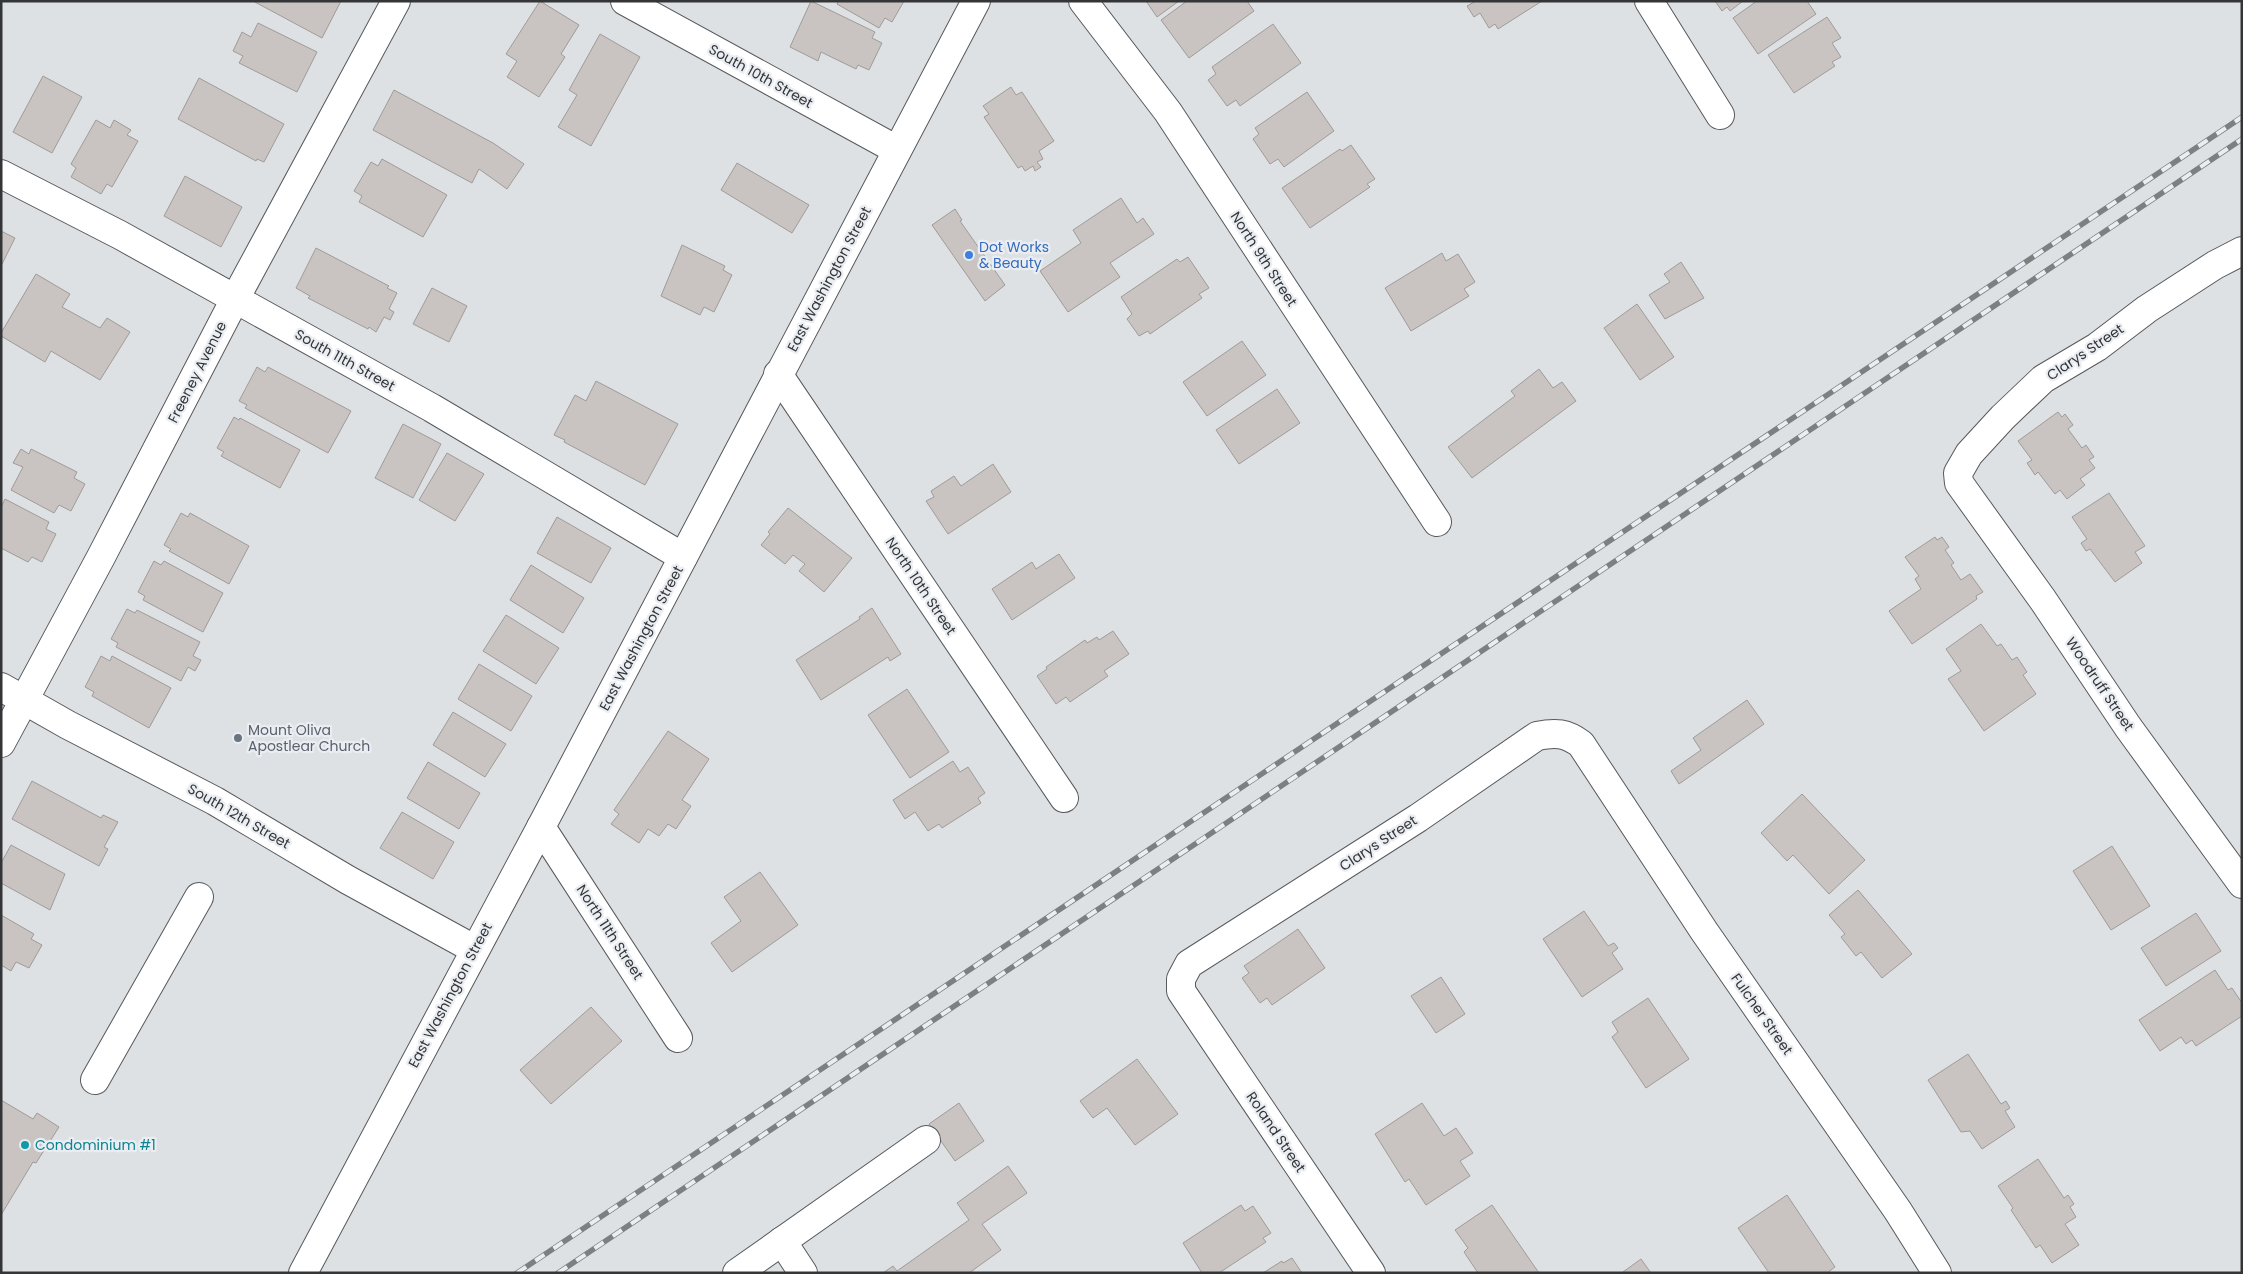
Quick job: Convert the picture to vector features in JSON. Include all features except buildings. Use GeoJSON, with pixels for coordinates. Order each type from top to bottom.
{"type":"FeatureCollection","features":[{"type":"Feature","properties":{"kind":"street","name":"Freeney Avenue"},"geometry":{"type":"LineString","coordinates":[[1,743],[235,299],[396,1]]}},
{"type":"Feature","properties":{"kind":"street","name":"South 10th Street"},"geometry":{"type":"LineString","coordinates":[[625,1],[897,150]]}},
{"type":"Feature","properties":{"kind":"street","name":"East Washington Street"},"geometry":{"type":"LineString","coordinates":[[303,1273],[976,1]]}},
{"type":"Feature","properties":{"kind":"street","name":"North 9th Street"},"geometry":{"type":"LineString","coordinates":[[1083,1],[1168,112],[1437,522]]}},
{"type":"Feature","properties":{"kind":"street"},"geometry":{"type":"LineString","coordinates":[[1649,1],[1720,114]]}},
{"type":"Feature","properties":{"kind":"street","name":"South 11th Street"},"geometry":{"type":"LineString","coordinates":[[1,174],[120,235],[432,408],[683,557]]}},
{"type":"Feature","properties":{"kind":"street","name":"Clarys Street"},"geometry":{"type":"LineString","coordinates":[[1959,483],[1958,472],[1969,454],[2003,417],[2043,379],[2098,347],[2154,304],[2215,265],[2242,251]]}},
{"type":"Feature","properties":{"kind":"street","name":"North 10th Street"},"geometry":{"type":"LineString","coordinates":[[778,374],[1064,798]]}},
{"type":"Feature","properties":{"kind":"street","name":"Woodruff Street"},"geometry":{"type":"LineString","coordinates":[[1959,483],[2043,600],[2128,727],[2242,884]]}},
{"type":"Feature","properties":{"kind":"street","name":"South 12th Street"},"geometry":{"type":"LineString","coordinates":[[1,687],[214,801],[348,880],[474,950]]}},
{"type":"Feature","properties":{"kind":"street","name":"Clarys Street"},"geometry":{"type":"LineString","coordinates":[[1181,990],[1181,979],[1189,964],[1418,818],[1538,736],[1556,732],[1570,735],[1582,744],[1588,754]]}},
{"type":"Feature","properties":{"kind":"street","name":"Fulcher Street"},"geometry":{"type":"LineString","coordinates":[[1588,754],[1704,931],[1898,1211],[1937,1273]]}},
{"type":"Feature","properties":{"kind":"street","name":"North 11th Street"},"geometry":{"type":"LineString","coordinates":[[541,826],[678,1038]]}},
{"type":"Feature","properties":{"kind":"street"},"geometry":{"type":"LineString","coordinates":[[95,1080],[199,897]]}},
{"type":"Feature","properties":{"kind":"street","name":"Roland Street"},"geometry":{"type":"LineString","coordinates":[[1181,990],[1371,1273]]}},
{"type":"Feature","properties":{"kind":"street"},"geometry":{"type":"LineString","coordinates":[[737,1273],[926,1140]]}},
{"type":"Feature","properties":{"kind":"street"},"geometry":{"type":"LineString","coordinates":[[782,1241],[803,1273]]}},
{"type":"Feature","properties":{"kind":"railway"},"geometry":{"type":"LineString","coordinates":[[517,1273],[2242,117]]}},
{"type":"Feature","properties":{"kind":"railway"},"geometry":{"type":"LineString","coordinates":[[558,1273],[2242,139]]}},
{"type":"Feature","properties":{"kind":"place","name":"Dot Works & Beauty"},"geometry":{"type":"Point","coordinates":[969,255]}},
{"type":"Feature","properties":{"kind":"place","name":"Mount Oliva Apostlear Church"},"geometry":{"type":"Point","coordinates":[238,738]}},
{"type":"Feature","properties":{"kind":"place","name":"Condominium #1"},"geometry":{"type":"Point","coordinates":[25,1145]}}]}
